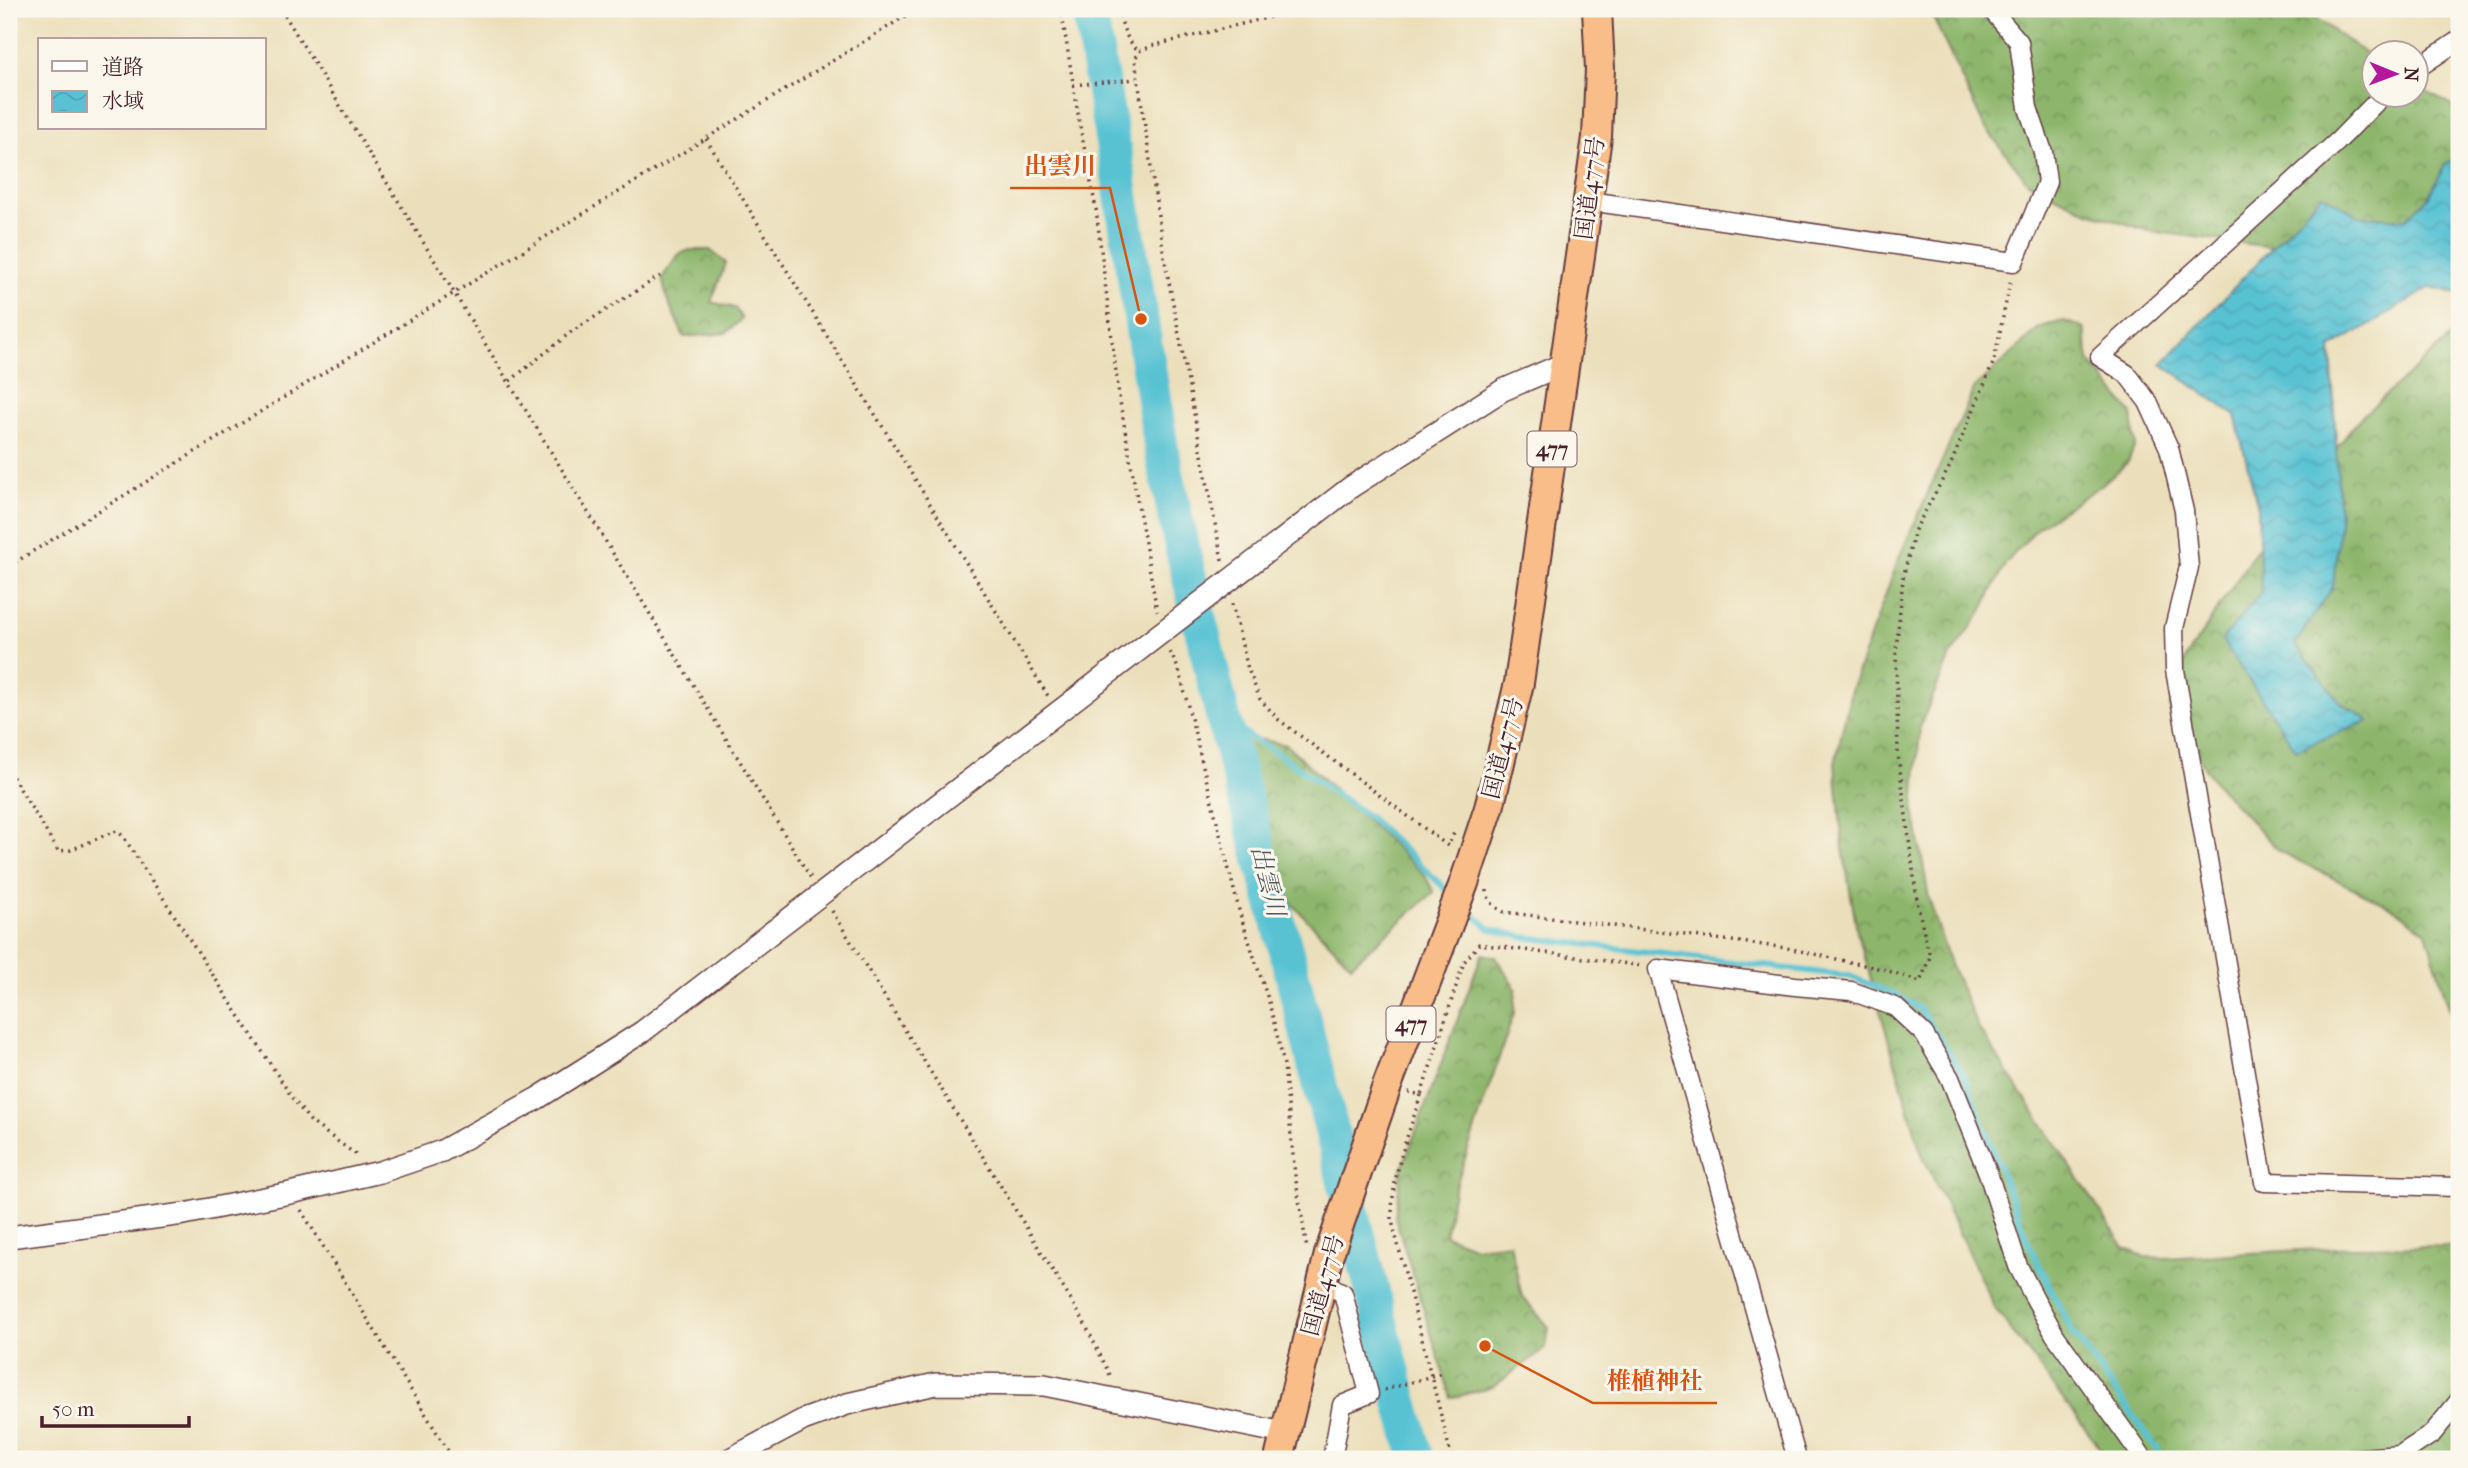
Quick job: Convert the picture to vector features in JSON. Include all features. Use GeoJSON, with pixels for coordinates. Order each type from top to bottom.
{"type":"FeatureCollection","features":[{"type":"Feature","properties":{"kind":"highway","name":"国道477号"},"geometry":{"type":"LineString","coordinates":[[1281,1446],[1329,1254],[1387,1086],[1451,919],[1476,884],[1479,836],[1489,808],[1519,683],[1589,201],[1600,82],[1597,9]]}},
{"type":"Feature","properties":{"kind":"street"},"geometry":{"type":"LineString","coordinates":[[1589,201],[2014,262],[2047,182],[2043,152],[2028,108],[2019,43],[1991,9]]}},
{"type":"Feature","properties":{"kind":"street"},"geometry":{"type":"LineString","coordinates":[[2430,60],[2459,40]]}},
{"type":"Feature","properties":{"kind":"street"},"geometry":{"type":"LineString","coordinates":[[2370,108],[2337,142],[2100,357],[2127,374],[2148,401],[2169,448],[2184,511],[2189,567],[2174,628],[2175,670],[2264,1182],[2459,1187]]}},
{"type":"Feature","properties":{"kind":"street"},"geometry":{"type":"LineString","coordinates":[[9,1237],[184,1214],[290,1194],[380,1172],[442,1151],[538,1098],[642,1032],[1351,487],[1425,437],[1503,390],[1566,363]]}},
{"type":"Feature","properties":{"kind":"street"},"geometry":{"type":"LineString","coordinates":[[1797,1459],[1658,969],[1852,991],[1895,1007],[1924,1034],[1950,1078],[1992,1184],[2018,1266],[2033,1295],[2055,1335],[2144,1459]]}},
{"type":"Feature","properties":{"kind":"street"},"geometry":{"type":"LineString","coordinates":[[1322,1282],[1343,1293],[1369,1394],[1342,1405],[1332,1459]]}},
{"type":"Feature","properties":{"kind":"street"},"geometry":{"type":"LineString","coordinates":[[730,1459],[803,1420],[847,1404],[936,1384],[1044,1385],[1121,1400],[1281,1446]]}},
{"type":"Feature","properties":{"kind":"street"},"geometry":{"type":"LineString","coordinates":[[2350,1459],[2400,1455],[2431,1434],[2459,1401]]}},
{"type":"Feature","properties":{"kind":"path"},"geometry":{"type":"LineString","coordinates":[[281,9],[1083,1320],[1121,1400]]}},
{"type":"Feature","properties":{"kind":"path"},"geometry":{"type":"LineString","coordinates":[[9,566],[917,9]]}},
{"type":"Feature","properties":{"kind":"path"},"geometry":{"type":"LineString","coordinates":[[1061,9],[1097,209],[1119,396],[1165,630],[1179,670],[1240,914],[1269,1002],[1284,1065],[1305,1246],[1322,1282]]}},
{"type":"Feature","properties":{"kind":"path"},"geometry":{"type":"LineString","coordinates":[[1119,9],[1122,28],[1129,43],[1139,51]]}},
{"type":"Feature","properties":{"kind":"path"},"geometry":{"type":"LineString","coordinates":[[1303,9],[1152,46],[1139,51],[1135,59],[1166,270],[1223,567],[1248,669],[1260,699],[1279,720],[1448,846],[1456,830],[1479,836]]}},
{"type":"Feature","properties":{"kind":"path"},"geometry":{"type":"LineString","coordinates":[[1073,85],[1136,79]]}},
{"type":"Feature","properties":{"kind":"path"},"geometry":{"type":"LineString","coordinates":[[706,139],[1058,713]]}},
{"type":"Feature","properties":{"kind":"path"},"geometry":{"type":"LineString","coordinates":[[1476,884],[1495,907],[1504,912],[1787,948],[1886,970],[1920,982],[1930,957],[1918,907],[1898,755],[1896,651],[1903,578],[1915,530],[1950,466],[1994,361],[2014,262]]}},
{"type":"Feature","properties":{"kind":"path"},"geometry":{"type":"LineString","coordinates":[[510,381],[571,332],[660,276]]}},
{"type":"Feature","properties":{"kind":"path"},"geometry":{"type":"LineString","coordinates":[[9,771],[58,851],[71,850],[117,831],[124,836],[311,1122],[380,1172]]}},
{"type":"Feature","properties":{"kind":"path"},"geometry":{"type":"LineString","coordinates":[[1452,1459],[1429,1378],[1392,1221],[1391,1196],[1394,1179],[1464,962],[1479,944],[1619,961],[1658,969]]}},
{"type":"Feature","properties":{"kind":"path"},"geometry":{"type":"LineString","coordinates":[[1387,1086],[1421,1096]]}},
{"type":"Feature","properties":{"kind":"path"},"geometry":{"type":"LineString","coordinates":[[290,1194],[453,1459]]}},
{"type":"Feature","properties":{"kind":"path"},"geometry":{"type":"LineString","coordinates":[[1374,1393],[1442,1373]]}},
{"type":"Feature","properties":{"kind":"green space"},"geometry":{"type":"Polygon","coordinates":[[[1929,9],[2303,9],[2360,50],[2360,108],[2430,108],[2430,94],[2459,110],[2459,267],[2149,231],[2086,211],[2028,182],[1984,126],[1929,9]]]}},
{"type":"Feature","properties":{"kind":"green space"},"geometry":{"type":"Polygon","coordinates":[[[690,250],[710,250],[726,263],[711,302],[735,308],[742,319],[726,333],[684,337],[667,299],[662,278],[679,254],[690,250]]]}},
{"type":"Feature","properties":{"kind":"green space"},"geometry":{"type":"Polygon","coordinates":[[[2064,321],[2084,328],[2089,360],[2132,414],[2135,445],[2128,462],[2107,481],[2038,527],[2006,563],[1981,613],[1950,656],[1920,726],[1914,810],[1929,899],[1950,964],[1979,1029],[2124,1247],[2144,1257],[2165,1258],[2353,1247],[2459,1246],[2459,1459],[2108,1459],[1994,1307],[1921,1152],[1857,931],[1843,849],[1835,764],[1851,690],[1898,560],[1974,389],[2040,327],[2064,321]]]}},
{"type":"Feature","properties":{"kind":"green space"},"geometry":{"type":"Polygon","coordinates":[[[2459,323],[2459,1041],[2426,932],[2395,909],[2279,851],[2213,781],[2170,707],[2186,658],[2252,556],[2360,418],[2448,339],[2459,323]]]}},
{"type":"Feature","properties":{"kind":"green space"},"geometry":{"type":"Polygon","coordinates":[[[1243,736],[1287,745],[1424,874],[1434,892],[1351,965],[1292,904],[1277,866],[1243,736]]]}},
{"type":"Feature","properties":{"kind":"green space"},"geometry":{"type":"Polygon","coordinates":[[[1482,954],[1496,957],[1516,989],[1514,1013],[1454,1191],[1445,1235],[1475,1247],[1510,1243],[1522,1297],[1549,1327],[1546,1348],[1493,1387],[1451,1398],[1395,1217],[1401,1171],[1482,954]]]}},
{"type":"Feature","properties":{"kind":"water"},"geometry":{"type":"Polygon","coordinates":[[[2459,158],[2459,294],[2431,287],[2331,348],[2340,522],[2333,587],[2295,644],[2339,701],[2369,721],[2296,750],[2222,640],[2261,593],[2258,507],[2235,415],[2162,364],[2322,194],[2359,216],[2406,219],[2428,198],[2446,163],[2459,158]]]}},
{"type":"Feature","properties":{"kind":"waterway","name":"出雲川"},"geometry":{"type":"LineString","coordinates":[[1089,9],[1161,447],[1180,539],[1224,721],[1417,1459]]}},
{"type":"Feature","properties":{"kind":"waterway"},"geometry":{"type":"LineString","coordinates":[[1224,721],[1277,753],[1369,817],[1452,895]]}},
{"type":"Feature","properties":{"kind":"waterway"},"geometry":{"type":"LineString","coordinates":[[1463,905],[1490,929],[1524,937],[1849,976],[1894,994],[1920,1009],[1964,1075],[2030,1247],[2072,1331],[2164,1459]]}},
{"type":"Feature","properties":{"kind":"place","name":"出雲川"},"geometry":{"type":"Point","coordinates":[1141,319]}},
{"type":"Feature","properties":{"kind":"place","name":"椎植神社"},"geometry":{"type":"Point","coordinates":[1485,1346]}}]}
